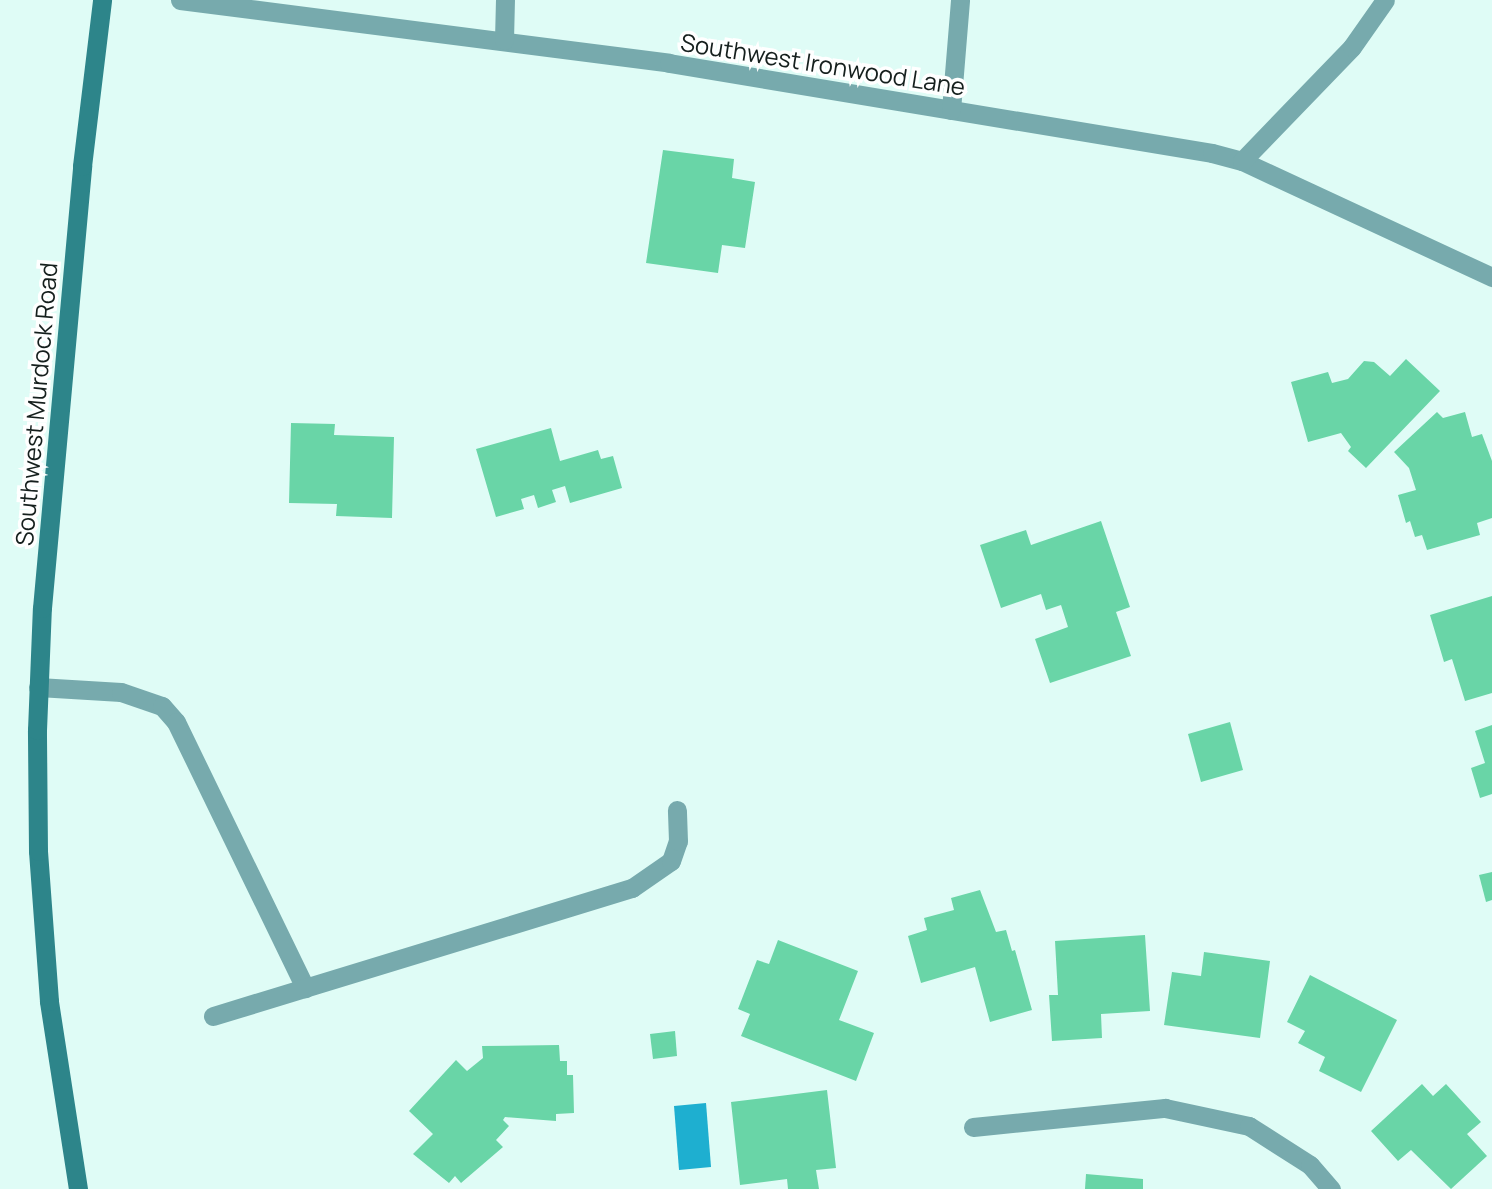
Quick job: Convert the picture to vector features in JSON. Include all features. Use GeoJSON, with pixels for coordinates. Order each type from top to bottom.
{"type":"FeatureCollection","features":[{"type":"Feature","properties":{"kind":"main road","name":"Southwest Murdock Road"},"geometry":{"type":"LineString","coordinates":[[78,1189],[48,988],[38,851],[38,687],[82,166],[102,0]]}},
{"type":"Feature","properties":{"kind":"street","name":"Southwest Ironwood Lane"},"geometry":{"type":"LineString","coordinates":[[180,0],[504,40],[951,110],[1242,161],[1492,277]]}},
{"type":"Feature","properties":{"kind":"street"},"geometry":{"type":"LineString","coordinates":[[504,40],[505,0]]}},
{"type":"Feature","properties":{"kind":"street"},"geometry":{"type":"LineString","coordinates":[[951,110],[960,0]]}},
{"type":"Feature","properties":{"kind":"street"},"geometry":{"type":"LineString","coordinates":[[1242,161],[1352,47],[1385,0]]}},
{"type":"Feature","properties":{"kind":"street"},"geometry":{"type":"LineString","coordinates":[[38,687],[121,692],[162,706],[176,722],[305,988]]}},
{"type":"Feature","properties":{"kind":"street"},"geometry":{"type":"LineString","coordinates":[[213,1016],[632,888],[671,861],[678,841],[677,810]]}},
{"type":"Feature","properties":{"kind":"street"},"geometry":{"type":"LineString","coordinates":[[973,1127],[1165,1108],[1249,1126],[1310,1165],[1331,1189]]}},
{"type":"Feature","properties":{"kind":"water"},"geometry":{"type":"Polygon","coordinates":[[[706,1103],[711,1167],[679,1170],[674,1106],[706,1103]]]}},
{"type":"Feature","properties":{"kind":"building"},"geometry":{"type":"Polygon","coordinates":[[[663,150],[734,159],[732,178],[755,182],[745,248],[722,245],[718,273],[646,263],[663,150]]]}},
{"type":"Feature","properties":{"kind":"building"},"geometry":{"type":"Polygon","coordinates":[[[1406,359],[1440,391],[1366,468],[1348,451],[1351,447],[1341,433],[1308,442],[1291,382],[1328,372],[1332,383],[1348,379],[1364,361],[1374,362],[1390,376],[1406,359]]]}},
{"type":"Feature","properties":{"kind":"building"},"geometry":{"type":"Polygon","coordinates":[[[1437,412],[1443,418],[1465,412],[1472,437],[1482,434],[1492,461],[1492,518],[1477,523],[1480,535],[1427,550],[1422,535],[1415,537],[1410,521],[1406,523],[1398,495],[1416,490],[1409,468],[1394,452],[1437,412]]]}},
{"type":"Feature","properties":{"kind":"building"},"geometry":{"type":"Polygon","coordinates":[[[291,423],[335,424],[334,435],[394,437],[392,518],[336,516],[337,504],[289,503],[291,423]]]}},
{"type":"Feature","properties":{"kind":"building"},"geometry":{"type":"Polygon","coordinates":[[[551,428],[560,461],[598,450],[601,459],[613,456],[622,488],[570,503],[565,486],[552,490],[556,502],[538,508],[534,495],[521,499],[524,509],[496,517],[476,449],[551,428]]]}},
{"type":"Feature","properties":{"kind":"building"},"geometry":{"type":"Polygon","coordinates":[[[1101,521],[1130,607],[1116,612],[1131,656],[1050,683],[1035,639],[1068,627],[1061,605],[1046,610],[1041,594],[1001,608],[980,545],[1026,530],[1031,545],[1101,521]]]}},
{"type":"Feature","properties":{"kind":"building"},"geometry":{"type":"Polygon","coordinates":[[[1492,596],[1492,693],[1465,701],[1452,659],[1444,662],[1430,615],[1492,596]]]}},
{"type":"Feature","properties":{"kind":"building"},"geometry":{"type":"Polygon","coordinates":[[[1230,722],[1243,770],[1201,782],[1188,734],[1230,722]]]}},
{"type":"Feature","properties":{"kind":"building"},"geometry":{"type":"Polygon","coordinates":[[[1492,725],[1492,794],[1480,798],[1471,768],[1485,763],[1475,731],[1492,725]]]}},
{"type":"Feature","properties":{"kind":"building"},"geometry":{"type":"Polygon","coordinates":[[[1492,872],[1492,900],[1486,902],[1479,875],[1492,872]]]}},
{"type":"Feature","properties":{"kind":"building"},"geometry":{"type":"Polygon","coordinates":[[[980,890],[996,932],[1006,930],[1012,951],[1015,950],[1032,1010],[990,1022],[975,967],[921,983],[908,936],[927,930],[924,918],[954,910],[951,898],[980,890]]]}},
{"type":"Feature","properties":{"kind":"building"},"geometry":{"type":"Polygon","coordinates":[[[1145,935],[1150,1011],[1101,1014],[1102,1038],[1052,1041],[1049,995],[1058,995],[1055,941],[1145,935]]]}},
{"type":"Feature","properties":{"kind":"building"},"geometry":{"type":"Polygon","coordinates":[[[778,940],[858,971],[839,1020],[874,1033],[856,1081],[741,1036],[750,1014],[738,1009],[757,960],[769,964],[778,940]]]}},
{"type":"Feature","properties":{"kind":"building"},"geometry":{"type":"Polygon","coordinates":[[[1204,952],[1270,961],[1260,1038],[1164,1025],[1172,972],[1201,976],[1204,952]]]}},
{"type":"Feature","properties":{"kind":"building"},"geometry":{"type":"Polygon","coordinates":[[[1310,975],[1397,1020],[1361,1092],[1319,1071],[1325,1057],[1298,1043],[1305,1031],[1287,1022],[1310,975]]]}},
{"type":"Feature","properties":{"kind":"building"},"geometry":{"type":"Polygon","coordinates":[[[675,1031],[677,1056],[653,1059],[650,1034],[675,1031]]]}},
{"type":"Feature","properties":{"kind":"building"},"geometry":{"type":"Polygon","coordinates":[[[559,1045],[560,1061],[567,1061],[567,1075],[573,1075],[574,1113],[556,1114],[556,1121],[505,1117],[503,1120],[509,1126],[496,1140],[503,1147],[461,1183],[455,1176],[449,1183],[413,1154],[433,1134],[409,1111],[456,1060],[467,1071],[483,1058],[482,1046],[559,1045]]]}},
{"type":"Feature","properties":{"kind":"building"},"geometry":{"type":"Polygon","coordinates":[[[1422,1084],[1433,1096],[1446,1084],[1481,1122],[1467,1134],[1487,1156],[1451,1189],[1411,1150],[1398,1161],[1371,1131],[1422,1084]]]}},
{"type":"Feature","properties":{"kind":"building"},"geometry":{"type":"Polygon","coordinates":[[[827,1090],[836,1168],[816,1170],[819,1189],[788,1189],[787,1179],[740,1185],[731,1102],[827,1090]]]}},
{"type":"Feature","properties":{"kind":"building"},"geometry":{"type":"Polygon","coordinates":[[[1086,1174],[1143,1179],[1143,1189],[1085,1189],[1086,1174]]]}}]}
